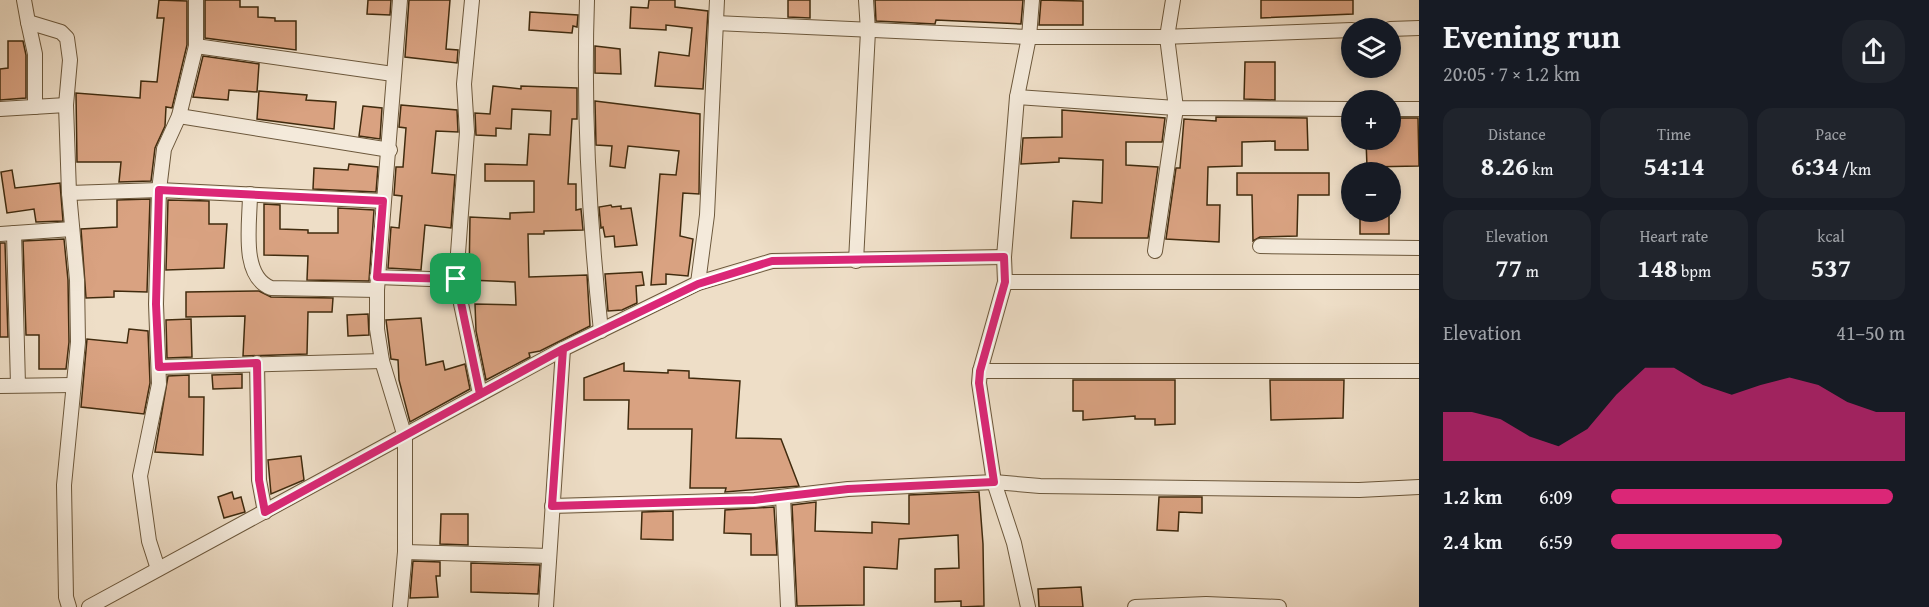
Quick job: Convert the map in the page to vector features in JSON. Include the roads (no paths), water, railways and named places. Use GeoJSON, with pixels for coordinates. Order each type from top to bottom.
{"type":"FeatureCollection","features":[{"type":"Feature","properties":{"kind":"street"},"geometry":{"type":"LineString","coordinates":[[24,0],[35,54],[35,107]]}},
{"type":"Feature","properties":{"kind":"street"},"geometry":{"type":"LineString","coordinates":[[158,568],[149,541],[140,476],[155,409],[159,367],[156,304],[159,190],[164,149],[179,116],[196,46],[196,0]]}},
{"type":"Feature","properties":{"kind":"street"},"geometry":{"type":"LineString","coordinates":[[400,0],[393,74],[390,150],[383,201],[377,283],[377,329],[382,361],[405,436],[405,552],[400,607]]}},
{"type":"Feature","properties":{"kind":"street"},"geometry":{"type":"LineString","coordinates":[[472,0],[464,84],[467,132],[456,279],[480,394]]}},
{"type":"Feature","properties":{"kind":"street"},"geometry":{"type":"LineString","coordinates":[[587,0],[584,84],[589,215],[601,331]]}},
{"type":"Feature","properties":{"kind":"street"},"geometry":{"type":"LineString","coordinates":[[698,284],[707,215],[717,0]]}},
{"type":"Feature","properties":{"kind":"street"},"geometry":{"type":"LineString","coordinates":[[856,261],[868,31],[866,0]]}},
{"type":"Feature","properties":{"kind":"street"},"geometry":{"type":"LineString","coordinates":[[1028,607],[1014,543],[994,482],[979,383],[980,371],[1005,282],[1004,257],[1017,97],[1029,37],[1032,0]]}},
{"type":"Feature","properties":{"kind":"street"},"geometry":{"type":"LineString","coordinates":[[1155,251],[1176,108],[1167,37],[1173,0]]}},
{"type":"Feature","properties":{"kind":"street"},"geometry":{"type":"LineString","coordinates":[[28,22],[61,32],[67,38],[70,60],[66,105],[69,193],[77,279],[78,342],[64,485],[66,597],[69,607]]}},
{"type":"Feature","properties":{"kind":"street"},"geometry":{"type":"LineString","coordinates":[[716,23],[1029,37],[1167,37],[1341,30]]}},
{"type":"Feature","properties":{"kind":"street"},"geometry":{"type":"LineString","coordinates":[[1401,28],[1419,28]]}},
{"type":"Feature","properties":{"kind":"street"},"geometry":{"type":"LineString","coordinates":[[196,46],[393,74]]}},
{"type":"Feature","properties":{"kind":"street"},"geometry":{"type":"LineString","coordinates":[[1017,97],[1176,108],[1341,109]]}},
{"type":"Feature","properties":{"kind":"street"},"geometry":{"type":"LineString","coordinates":[[0,109],[66,105]]}},
{"type":"Feature","properties":{"kind":"street"},"geometry":{"type":"LineString","coordinates":[[1401,109],[1419,110]]}},
{"type":"Feature","properties":{"kind":"street"},"geometry":{"type":"LineString","coordinates":[[179,116],[390,150]]}},
{"type":"Feature","properties":{"kind":"street"},"geometry":{"type":"LineString","coordinates":[[69,193],[159,190],[383,201]]}},
{"type":"Feature","properties":{"kind":"street"},"geometry":{"type":"LineString","coordinates":[[250,194],[251,262],[254,276],[262,285],[271,288],[456,279]]}},
{"type":"Feature","properties":{"kind":"street"},"geometry":{"type":"LineString","coordinates":[[18,386],[7,234],[72,229]]}},
{"type":"Feature","properties":{"kind":"street"},"geometry":{"type":"LineString","coordinates":[[1260,246],[1419,248]]}},
{"type":"Feature","properties":{"kind":"street"},"geometry":{"type":"LineString","coordinates":[[89,607],[563,349],[698,284],[772,261],[1004,257]]}},
{"type":"Feature","properties":{"kind":"street"},"geometry":{"type":"LineString","coordinates":[[1005,282],[1419,282]]}},
{"type":"Feature","properties":{"kind":"street"},"geometry":{"type":"LineString","coordinates":[[546,607],[563,349]]}},
{"type":"Feature","properties":{"kind":"street"},"geometry":{"type":"LineString","coordinates":[[159,367],[382,361]]}},
{"type":"Feature","properties":{"kind":"street"},"geometry":{"type":"LineString","coordinates":[[257,363],[259,480],[265,512]]}},
{"type":"Feature","properties":{"kind":"street"},"geometry":{"type":"LineString","coordinates":[[980,371],[1419,371]]}},
{"type":"Feature","properties":{"kind":"street"},"geometry":{"type":"LineString","coordinates":[[0,386],[73,385]]}},
{"type":"Feature","properties":{"kind":"street"},"geometry":{"type":"LineString","coordinates":[[552,506],[754,500],[848,489],[994,482],[1040,486],[1359,490],[1419,487]]}},
{"type":"Feature","properties":{"kind":"street"},"geometry":{"type":"LineString","coordinates":[[783,497],[788,607]]}},
{"type":"Feature","properties":{"kind":"street"},"geometry":{"type":"LineString","coordinates":[[405,552],[549,556]]}},
{"type":"Feature","properties":{"kind":"street"},"geometry":{"type":"LineString","coordinates":[[1135,607],[1199,605],[1279,607]]}}]}
